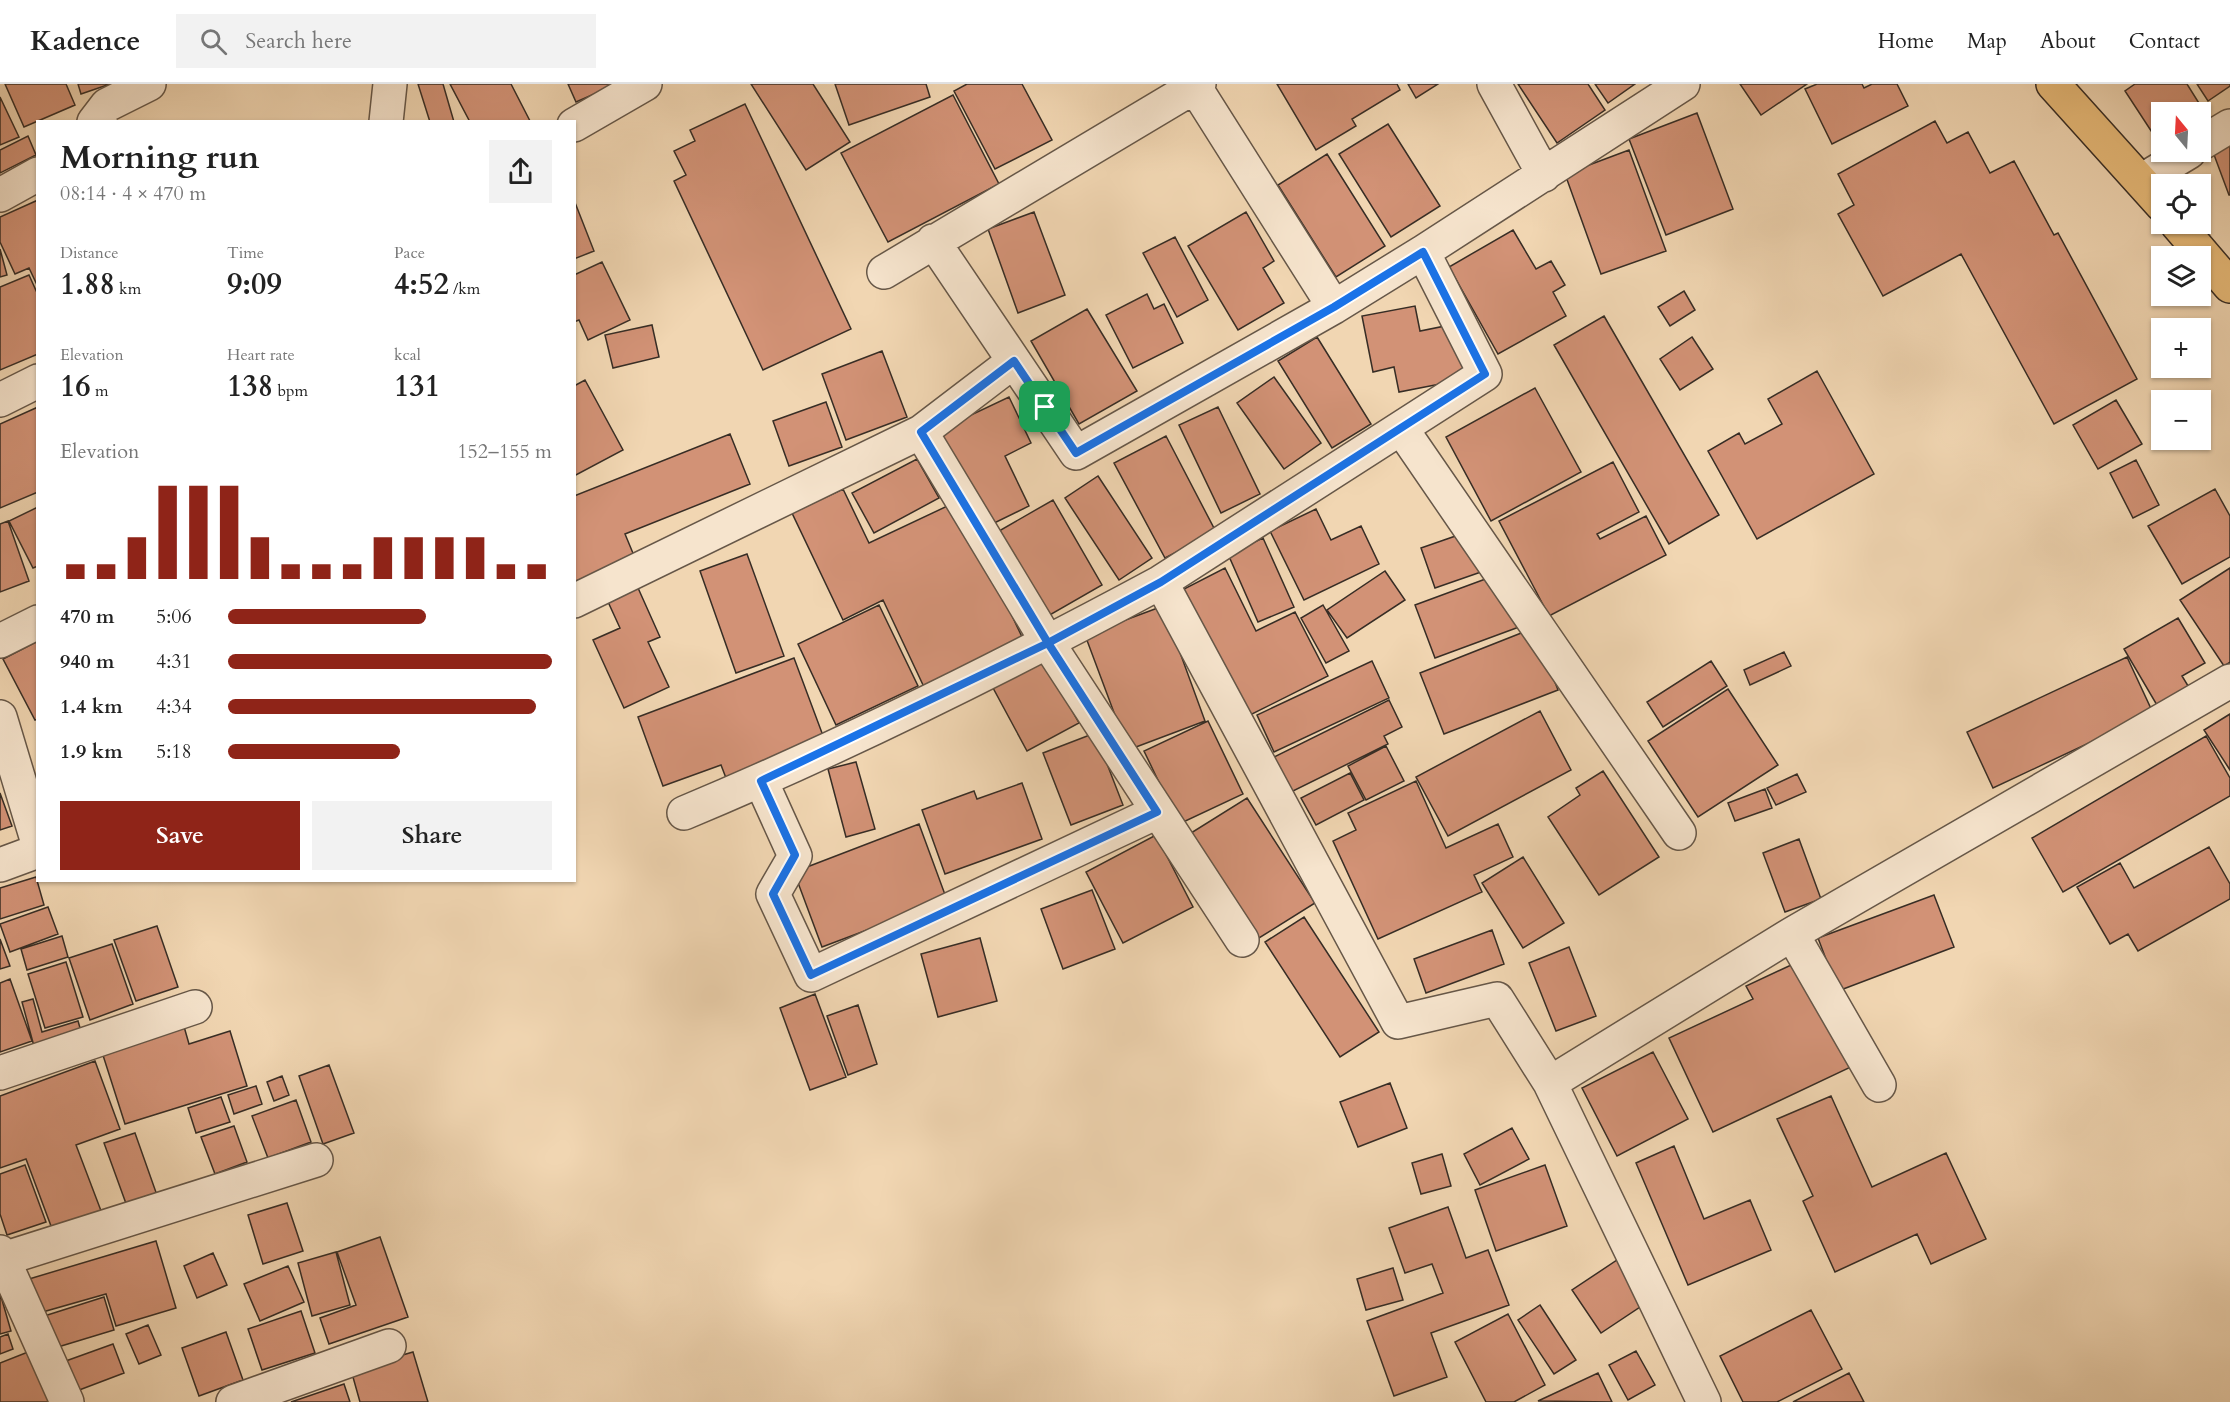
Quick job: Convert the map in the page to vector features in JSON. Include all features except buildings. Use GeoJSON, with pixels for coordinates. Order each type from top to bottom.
{"type":"FeatureCollection","features":[{"type":"Feature","properties":{"kind":"main road"},"geometry":{"type":"LineString","coordinates":[[2053,84],[2151,193]]}},
{"type":"Feature","properties":{"kind":"main road"},"geometry":{"type":"LineString","coordinates":[[2186,234],[2230,286]]}},
{"type":"Feature","properties":{"kind":"street"},"geometry":{"type":"LineString","coordinates":[[96,120],[107,105],[149,84]]}},
{"type":"Feature","properties":{"kind":"street"},"geometry":{"type":"LineString","coordinates":[[386,120],[390,84]]}},
{"type":"Feature","properties":{"kind":"street"},"geometry":{"type":"LineString","coordinates":[[576,124],[645,84]]}},
{"type":"Feature","properties":{"kind":"street"},"geometry":{"type":"LineString","coordinates":[[1494,84],[1544,175]]}},
{"type":"Feature","properties":{"kind":"street"},"geometry":{"type":"LineString","coordinates":[[933,241],[1076,453],[1334,307],[1544,175],[1683,84]]}},
{"type":"Feature","properties":{"kind":"street"},"geometry":{"type":"LineString","coordinates":[[884,272],[1195,85],[1334,307]]}},
{"type":"Feature","properties":{"kind":"street"},"geometry":{"type":"LineString","coordinates":[[2211,137],[2230,126]]}},
{"type":"Feature","properties":{"kind":"street"},"geometry":{"type":"LineString","coordinates":[[2169,174],[2180,162]]}},
{"type":"Feature","properties":{"kind":"street"},"geometry":{"type":"LineString","coordinates":[[0,195],[36,175]]}},
{"type":"Feature","properties":{"kind":"street"},"geometry":{"type":"LineString","coordinates":[[684,813],[761,781],[1048,643],[1161,582],[1485,374],[1423,252]]}},
{"type":"Feature","properties":{"kind":"street"},"geometry":{"type":"LineString","coordinates":[[576,600],[921,432],[1014,361]]}},
{"type":"Feature","properties":{"kind":"street"},"geometry":{"type":"LineString","coordinates":[[0,400],[36,382]]}},
{"type":"Feature","properties":{"kind":"street"},"geometry":{"type":"LineString","coordinates":[[1401,428],[1678,833]]}},
{"type":"Feature","properties":{"kind":"street"},"geometry":{"type":"LineString","coordinates":[[921,432],[1048,643],[1242,940]]}},
{"type":"Feature","properties":{"kind":"street"},"geometry":{"type":"LineString","coordinates":[[1161,582],[1398,1022],[1497,999],[1550,1083],[1704,1402]]}},
{"type":"Feature","properties":{"kind":"street"},"geometry":{"type":"LineString","coordinates":[[0,641],[36,623]]}},
{"type":"Feature","properties":{"kind":"street"},"geometry":{"type":"LineString","coordinates":[[1550,1083],[1792,934],[2230,681]]}},
{"type":"Feature","properties":{"kind":"street"},"geometry":{"type":"LineString","coordinates":[[0,717],[36,836]]}},
{"type":"Feature","properties":{"kind":"street"},"geometry":{"type":"LineString","coordinates":[[761,781],[795,855],[773,894],[811,975],[1157,812]]}},
{"type":"Feature","properties":{"kind":"street"},"geometry":{"type":"LineString","coordinates":[[0,865],[36,852]]}},
{"type":"Feature","properties":{"kind":"street"},"geometry":{"type":"LineString","coordinates":[[1792,934],[1880,1085]]}},
{"type":"Feature","properties":{"kind":"street"},"geometry":{"type":"LineString","coordinates":[[0,1073],[195,1007]]}},
{"type":"Feature","properties":{"kind":"street"},"geometry":{"type":"LineString","coordinates":[[67,1402],[1,1257],[316,1160]]}},
{"type":"Feature","properties":{"kind":"street"},"geometry":{"type":"LineString","coordinates":[[233,1402],[389,1346]]}},
{"type":"Feature","properties":{"kind":"route"},"geometry":{"type":"LineString","coordinates":[[1045,407],[1014,361],[921,432],[1048,643],[761,781],[795,855],[773,894],[811,975],[1157,812],[1048,643],[1161,582],[1485,374],[1423,252],[1334,307],[1076,453],[1045,407]]}}]}
